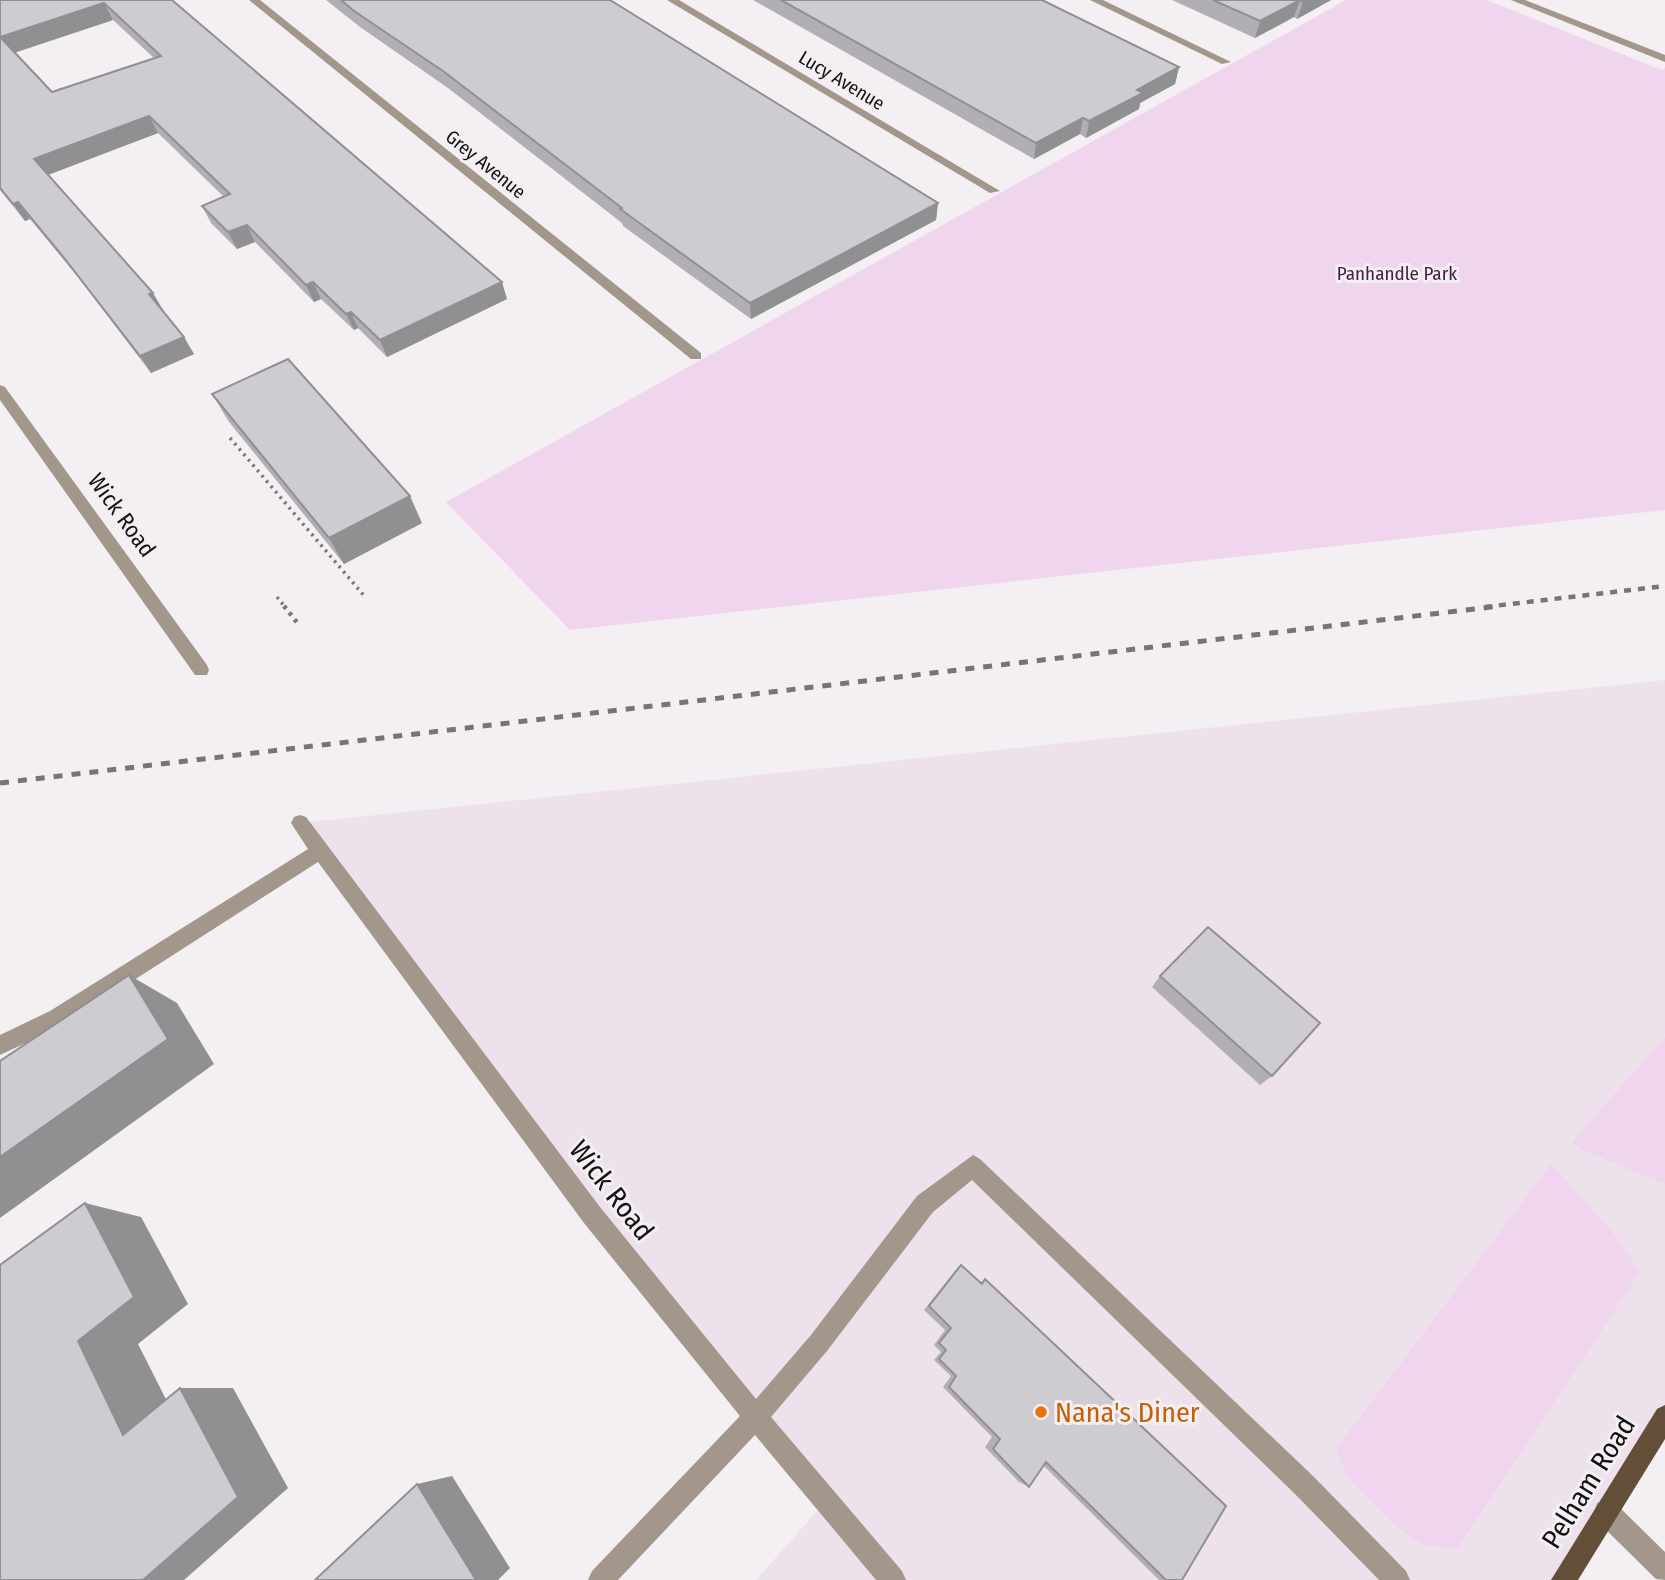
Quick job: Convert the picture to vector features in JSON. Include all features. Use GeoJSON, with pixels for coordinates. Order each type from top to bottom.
{"type":"FeatureCollection","features":[{"type":"Feature","properties":{"kind":"main road","name":"Pelham Road"},"geometry":{"type":"LineString","coordinates":[[1564,1580],[1665,1417]]}},
{"type":"Feature","properties":{"kind":"street","name":"Grey Avenue"},"geometry":{"type":"LineString","coordinates":[[254,0],[696,356]]}},
{"type":"Feature","properties":{"kind":"street","name":"Lucy Avenue"},"geometry":{"type":"LineString","coordinates":[[672,0],[994,191]]}},
{"type":"Feature","properties":{"kind":"street"},"geometry":{"type":"LineString","coordinates":[[1095,0],[1226,62]]}},
{"type":"Feature","properties":{"kind":"street"},"geometry":{"type":"LineString","coordinates":[[1519,0],[1665,59]]}},
{"type":"Feature","properties":{"kind":"street","name":"Wick Road"},"geometry":{"type":"LineString","coordinates":[[0,390],[201,670]]}},
{"type":"Feature","properties":{"kind":"street","name":"Wick Road"},"geometry":{"type":"LineString","coordinates":[[300,823],[592,1215],[825,1502],[893,1580]]}},
{"type":"Feature","properties":{"kind":"street"},"geometry":{"type":"LineString","coordinates":[[0,1045],[57,1018],[320,851]]}},
{"type":"Feature","properties":{"kind":"street"},"geometry":{"type":"LineString","coordinates":[[601,1580],[757,1416],[819,1343],[925,1204],[972,1166],[1294,1475],[1397,1580]]}},
{"type":"Feature","properties":{"kind":"street"},"geometry":{"type":"LineString","coordinates":[[1606,1512],[1665,1570]]}},
{"type":"Feature","properties":{"kind":"path"},"geometry":{"type":"LineString","coordinates":[[230,438],[366,598]]}},
{"type":"Feature","properties":{"kind":"path"},"geometry":{"type":"LineString","coordinates":[[277,597],[299,625]]}},
{"type":"Feature","properties":{"kind":"shaded area"},"geometry":{"type":"Polygon","coordinates":[[[1665,680],[1665,1417],[1564,1580],[756,1580],[824,1503],[300,823],[1665,680]]]}},
{"type":"Feature","properties":{"kind":"green space","name":"Panhandle Park"},"geometry":{"type":"Polygon","coordinates":[[[1346,0],[1487,0],[1662,70],[1665,68],[1665,510],[570,630],[446,502],[1346,0]]]}},
{"type":"Feature","properties":{"kind":"green space"},"geometry":{"type":"Polygon","coordinates":[[[1665,1037],[1665,1184],[1580,1149],[1572,1142],[1665,1037]]]}},
{"type":"Feature","properties":{"kind":"green space"},"geometry":{"type":"Polygon","coordinates":[[[1551,1164],[1616,1236],[1640,1272],[1457,1549],[1424,1545],[1396,1526],[1347,1477],[1336,1449],[1551,1164]]]}},
{"type":"Feature","properties":{"kind":"building"},"geometry":{"type":"Polygon","coordinates":[[[0,0],[172,0],[502,282],[380,340],[351,312],[346,314],[313,282],[306,285],[247,225],[228,232],[202,206],[230,194],[149,116],[34,159],[153,293],[149,294],[184,337],[140,356],[18,202],[13,204],[0,188],[0,0]],[[104,3],[0,37],[52,92],[161,56],[104,3]]]}},
{"type":"Feature","properties":{"kind":"building"},"geometry":{"type":"Polygon","coordinates":[[[341,0],[610,0],[938,203],[750,303],[620,209],[622,208],[443,71],[341,0]]]}},
{"type":"Feature","properties":{"kind":"building"},"geometry":{"type":"Polygon","coordinates":[[[781,0],[1042,0],[1179,67],[1137,90],[1143,93],[1089,121],[1083,118],[1036,143],[781,0]]]}},
{"type":"Feature","properties":{"kind":"building"},"geometry":{"type":"Polygon","coordinates":[[[1213,0],[1300,0],[1260,21],[1213,0]]]}},
{"type":"Feature","properties":{"kind":"building"},"geometry":{"type":"Polygon","coordinates":[[[288,359],[410,496],[329,538],[212,394],[288,359]]]}},
{"type":"Feature","properties":{"kind":"building"},"geometry":{"type":"Polygon","coordinates":[[[1208,927],[1320,1023],[1272,1076],[1160,976],[1208,927]]]}},
{"type":"Feature","properties":{"kind":"building"},"geometry":{"type":"Polygon","coordinates":[[[129,975],[168,1039],[0,1157],[0,1061],[129,975]]]}},
{"type":"Feature","properties":{"kind":"building"},"geometry":{"type":"Polygon","coordinates":[[[85,1203],[134,1297],[78,1341],[123,1435],[180,1388],[238,1497],[143,1580],[0,1580],[0,1265],[85,1203]]]}},
{"type":"Feature","properties":{"kind":"building","name":"Nana's Diner"},"geometry":{"type":"Polygon","coordinates":[[[961,1265],[982,1284],[985,1279],[1226,1506],[1182,1580],[1166,1580],[1046,1462],[1029,1487],[993,1449],[1000,1439],[949,1387],[956,1376],[939,1359],[946,1350],[939,1343],[951,1328],[929,1306],[961,1265]]]}},
{"type":"Feature","properties":{"kind":"building"},"geometry":{"type":"Polygon","coordinates":[[[417,1484],[476,1580],[315,1580],[417,1484]]]}},
{"type":"Feature","properties":{"kind":"railway"},"geometry":{"type":"LineString","coordinates":[[1485,607],[1665,586]]}},
{"type":"Feature","properties":{"kind":"railway"},"geometry":{"type":"LineString","coordinates":[[0,783],[1500,606]]}},
{"type":"Feature","properties":{"kind":"place","name":"Nana's Diner"},"geometry":{"type":"Point","coordinates":[1041,1412]}}]}
